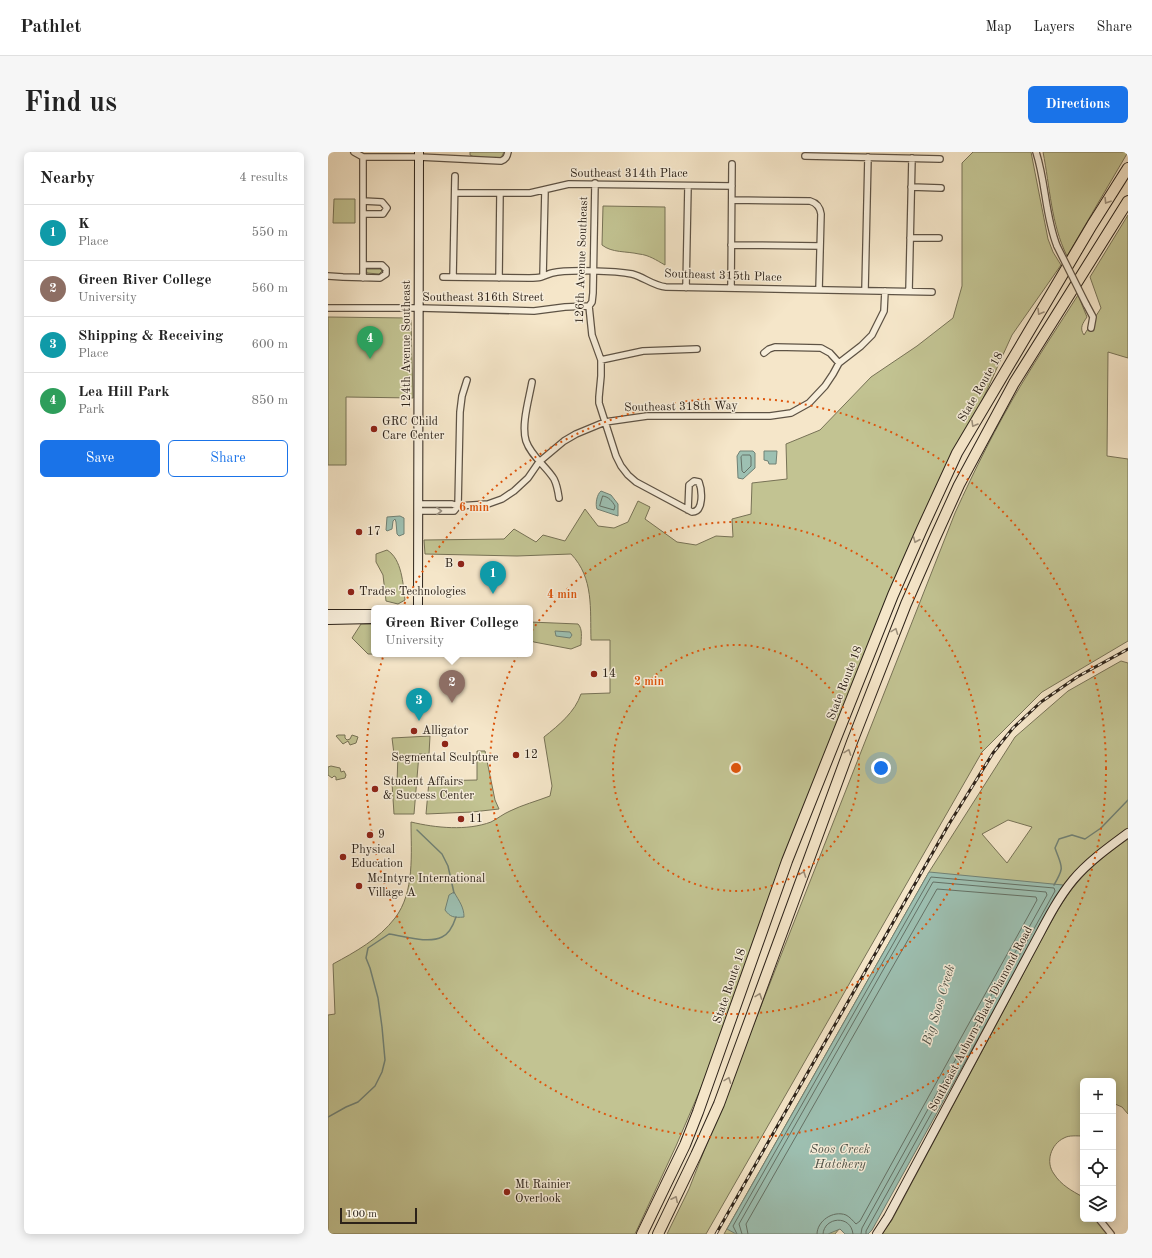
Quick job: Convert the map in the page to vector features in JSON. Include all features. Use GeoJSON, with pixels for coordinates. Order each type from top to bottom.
{"type":"FeatureCollection","features":[{"type":"Feature","properties":{"kind":"highway","name":"State Route 18"},"geometry":{"type":"LineString","coordinates":[[642,1234],[685,1145],[787,861],[893,595],[922,529],[957,453],[1092,225],[1128,168]]}},
{"type":"Feature","properties":{"kind":"highway"},"geometry":{"type":"LineString","coordinates":[[658,1234],[719,1104],[852,742],[906,604],[949,506],[1014,383],[1128,201]]}},
{"type":"Feature","properties":{"kind":"street"},"geometry":{"type":"LineString","coordinates":[[354,152],[363,157],[419,155],[501,161],[505,159],[508,152]]}},
{"type":"Feature","properties":{"kind":"street"},"geometry":{"type":"LineString","coordinates":[[1036,152],[1041,166],[1050,227],[1057,246],[1093,317],[1091,328]]}},
{"type":"Feature","properties":{"kind":"street","name":"124th Avenue Southeast"},"geometry":{"type":"LineString","coordinates":[[418,605],[419,155]]}},
{"type":"Feature","properties":{"kind":"street"},"geometry":{"type":"LineString","coordinates":[[805,156],[940,159]]}},
{"type":"Feature","properties":{"kind":"street"},"geometry":{"type":"LineString","coordinates":[[363,157],[363,278]]}},
{"type":"Feature","properties":{"kind":"street"},"geometry":{"type":"LineString","coordinates":[[865,290],[868,157]]}},
{"type":"Feature","properties":{"kind":"street"},"geometry":{"type":"LineString","coordinates":[[909,291],[912,158]]}},
{"type":"Feature","properties":{"kind":"street"},"geometry":{"type":"LineString","coordinates":[[731,288],[732,164]]}},
{"type":"Feature","properties":{"kind":"street"},"geometry":{"type":"LineString","coordinates":[[453,278],[455,176]]}},
{"type":"Feature","properties":{"kind":"street","name":"Southeast 314th Place"},"geometry":{"type":"LineString","coordinates":[[455,193],[530,193],[569,184],[596,183],[732,186]]}},
{"type":"Feature","properties":{"kind":"street","name":"126th Avenue Southeast"},"geometry":{"type":"LineString","coordinates":[[596,183],[593,298],[589,306],[592,335],[601,360],[599,400],[604,422],[618,461],[628,475],[642,485],[688,510]]}},
{"type":"Feature","properties":{"kind":"street"},"geometry":{"type":"LineString","coordinates":[[686,288],[688,186]]}},
{"type":"Feature","properties":{"kind":"street"},"geometry":{"type":"LineString","coordinates":[[911,187],[941,188]]}},
{"type":"Feature","properties":{"kind":"street"},"geometry":{"type":"LineString","coordinates":[[543,276],[545,190]]}},
{"type":"Feature","properties":{"kind":"street"},"geometry":{"type":"LineString","coordinates":[[499,278],[500,194]]}},
{"type":"Feature","properties":{"kind":"street"},"geometry":{"type":"LineString","coordinates":[[732,200],[810,201],[819,206],[821,214],[819,290]]}},
{"type":"Feature","properties":{"kind":"street"},"geometry":{"type":"LineString","coordinates":[[363,201],[382,202],[387,208],[383,214],[363,214]]}},
{"type":"Feature","properties":{"kind":"street"},"geometry":{"type":"LineString","coordinates":[[910,238],[939,238]]}},
{"type":"Feature","properties":{"kind":"street"},"geometry":{"type":"LineString","coordinates":[[731,245],[820,246]]}},
{"type":"Feature","properties":{"kind":"street"},"geometry":{"type":"LineString","coordinates":[[328,276],[380,278],[385,276],[386,271],[382,266],[363,265]]}},
{"type":"Feature","properties":{"kind":"street","name":"Southeast 315th Place"},"geometry":{"type":"LineString","coordinates":[[443,277],[529,278],[559,272],[594,272],[632,274],[660,286],[686,288],[932,292]]}},
{"type":"Feature","properties":{"kind":"street"},"geometry":{"type":"LineString","coordinates":[[764,353],[775,347],[821,348],[830,353],[839,363],[867,341],[878,325],[884,311],[885,291]]}},
{"type":"Feature","properties":{"kind":"street","name":"Southeast 316th Street"},"geometry":{"type":"LineString","coordinates":[[328,308],[418,308],[534,311],[589,306]]}},
{"type":"Feature","properties":{"kind":"street"},"geometry":{"type":"LineString","coordinates":[[601,360],[643,351],[697,349]]}},
{"type":"Feature","properties":{"kind":"street","name":"Southeast 318th Way"},"geometry":{"type":"LineString","coordinates":[[418,507],[454,511],[458,506],[488,504],[502,499],[514,491],[528,478],[540,462],[564,441],[604,422],[647,416],[770,416],[791,413],[809,403],[816,397],[839,363]]}},
{"type":"Feature","properties":{"kind":"street"},"geometry":{"type":"LineString","coordinates":[[458,506],[461,408],[462,396],[467,380]]}},
{"type":"Feature","properties":{"kind":"street"},"geometry":{"type":"LineString","coordinates":[[532,382],[525,421],[525,434],[528,444],[554,479],[559,498]]}},
{"type":"Feature","properties":{"kind":"street"},"geometry":{"type":"LineString","coordinates":[[694,481],[699,482],[699,509],[695,512],[688,510],[689,484],[694,481]]}},
{"type":"Feature","properties":{"kind":"street"},"geometry":{"type":"LineString","coordinates":[[328,614],[371,614]]}},
{"type":"Feature","properties":{"kind":"street"},"geometry":{"type":"LineString","coordinates":[[328,620],[371,619]]}},
{"type":"Feature","properties":{"kind":"street","name":"Southeast Auburn-Black Diamond Road"},"geometry":{"type":"LineString","coordinates":[[876,1234],[891,1211],[1061,896],[1084,869],[1128,833]]}},
{"type":"Feature","properties":{"kind":"street"},"geometry":{"type":"LineString","coordinates":[[1101,1222],[1111,1234]]}},
{"type":"Feature","properties":{"kind":"green space"},"geometry":{"type":"Polygon","coordinates":[[[470,152],[504,152],[501,158],[476,158],[470,155],[470,152]]]}},
{"type":"Feature","properties":{"kind":"green space"},"geometry":{"type":"Polygon","coordinates":[[[973,152],[1031,152],[1048,239],[1053,252],[1061,265],[1012,335],[848,695],[709,1069],[676,1146],[635,1234],[328,1234],[328,1015],[335,1014],[333,964],[374,939],[389,926],[401,908],[409,884],[411,822],[451,828],[472,827],[491,822],[515,809],[550,796],[552,786],[544,737],[561,723],[571,712],[581,694],[610,693],[610,640],[591,640],[590,605],[587,584],[584,573],[571,554],[517,556],[425,554],[424,540],[504,539],[514,529],[536,542],[543,535],[565,541],[585,509],[598,526],[614,528],[628,522],[638,501],[650,507],[645,519],[677,542],[696,545],[716,536],[733,537],[732,519],[751,514],[752,483],[787,479],[786,444],[820,430],[871,377],[917,346],[953,318],[962,286],[962,163],[973,152]]]}},
{"type":"Feature","properties":{"kind":"green space"},"geometry":{"type":"Polygon","coordinates":[[[1043,152],[1128,152],[1067,256],[1057,231],[1054,218],[1043,152]]]}},
{"type":"Feature","properties":{"kind":"green space"},"geometry":{"type":"Polygon","coordinates":[[[334,199],[355,199],[355,223],[333,223],[334,199]]]}},
{"type":"Feature","properties":{"kind":"green space"},"geometry":{"type":"Polygon","coordinates":[[[603,206],[665,207],[665,265],[646,255],[615,251],[602,245],[603,206]]]}},
{"type":"Feature","properties":{"kind":"green space"},"geometry":{"type":"Polygon","coordinates":[[[1128,215],[1128,358],[1108,352],[1107,456],[1128,459],[1128,641],[1042,692],[982,752],[706,1234],[667,1234],[689,1189],[955,513],[986,448],[1012,401],[1078,295],[1087,317],[1082,328],[1084,335],[1101,308],[1090,277],[1128,215]]]}},
{"type":"Feature","properties":{"kind":"green space"},"geometry":{"type":"Polygon","coordinates":[[[366,269],[380,269],[382,271],[379,274],[367,273],[366,269]]]}},
{"type":"Feature","properties":{"kind":"green space"},"geometry":{"type":"Polygon","coordinates":[[[328,317],[409,318],[411,320],[413,398],[346,397],[346,465],[328,465],[328,317]]]}},
{"type":"Feature","properties":{"kind":"green space"},"geometry":{"type":"Polygon","coordinates":[[[387,550],[396,559],[401,572],[405,600],[398,604],[386,601],[383,575],[376,562],[376,554],[387,550]]]}},
{"type":"Feature","properties":{"kind":"green space"},"geometry":{"type":"Polygon","coordinates":[[[533,622],[578,624],[580,626],[581,645],[571,649],[534,642],[533,622]]]}},
{"type":"Feature","properties":{"kind":"green space"},"geometry":{"type":"Polygon","coordinates":[[[361,624],[371,624],[371,654],[368,654],[352,638],[361,624]]]}},
{"type":"Feature","properties":{"kind":"green space","name":"Soos Creek Hatchery"},"geometry":{"type":"Polygon","coordinates":[[[1121,661],[1128,663],[1128,829],[1081,867],[856,1208],[835,1234],[724,1234],[929,872],[1015,737],[1068,691],[1121,661]],[[1008,820],[982,834],[1007,863],[1032,827],[1008,820]]]}},
{"type":"Feature","properties":{"kind":"green space"},"geometry":{"type":"Polygon","coordinates":[[[345,735],[347,740],[350,739],[352,735],[358,737],[356,743],[350,745],[348,741],[343,744],[336,736],[345,735]]]}},
{"type":"Feature","properties":{"kind":"green space"},"geometry":{"type":"Polygon","coordinates":[[[430,736],[429,754],[419,754],[414,814],[394,814],[392,783],[397,783],[398,754],[394,754],[392,738],[430,736]]]}},
{"type":"Feature","properties":{"kind":"green space"},"geometry":{"type":"Polygon","coordinates":[[[477,751],[485,751],[495,800],[499,809],[426,814],[429,781],[477,780],[477,751]]]}},
{"type":"Feature","properties":{"kind":"green space"},"geometry":{"type":"Polygon","coordinates":[[[331,766],[340,768],[341,772],[344,771],[346,775],[345,778],[336,780],[336,777],[334,776],[332,778],[328,775],[328,767],[331,766]]]}},
{"type":"Feature","properties":{"kind":"green space"},"geometry":{"type":"Polygon","coordinates":[[[1128,839],[1128,1114],[1122,1107],[1116,1104],[1116,1078],[1080,1078],[1080,1136],[1068,1136],[1059,1141],[1051,1154],[1050,1164],[1051,1169],[1057,1178],[1067,1187],[1080,1195],[1080,1222],[1103,1222],[1112,1234],[882,1234],[892,1220],[1054,916],[1082,877],[1128,839]]]}},
{"type":"Feature","properties":{"kind":"water"},"geometry":{"type":"Polygon","coordinates":[[[740,451],[753,451],[755,453],[755,468],[743,479],[738,478],[737,456],[740,451]]]}},
{"type":"Feature","properties":{"kind":"water"},"geometry":{"type":"Polygon","coordinates":[[[764,451],[777,451],[776,464],[769,464],[768,461],[764,460],[764,451]]]}},
{"type":"Feature","properties":{"kind":"water"},"geometry":{"type":"Polygon","coordinates":[[[601,491],[611,495],[618,504],[618,516],[597,509],[596,504],[598,494],[601,491]]]}},
{"type":"Feature","properties":{"kind":"water"},"geometry":{"type":"Polygon","coordinates":[[[400,516],[404,518],[404,534],[399,536],[397,534],[395,519],[393,521],[392,529],[386,530],[387,517],[400,516]]]}},
{"type":"Feature","properties":{"kind":"water"},"geometry":{"type":"Polygon","coordinates":[[[555,631],[570,632],[572,635],[570,638],[556,636],[555,631]]]}},
{"type":"Feature","properties":{"kind":"water","name":"Soos Creek Hatchery"},"geometry":{"type":"Polygon","coordinates":[[[929,872],[1063,885],[872,1230],[868,1234],[845,1234],[840,1229],[828,1234],[736,1234],[727,1229],[929,872]]]}},
{"type":"Feature","properties":{"kind":"water"},"geometry":{"type":"Polygon","coordinates":[[[454,892],[462,907],[464,917],[453,916],[445,910],[449,895],[454,892]]]}},
{"type":"Feature","properties":{"kind":"waterway","name":"Big Soos Creek"},"geometry":{"type":"LineString","coordinates":[[1054,885],[1061,870],[1061,863],[1055,848],[1059,839],[1072,835],[1085,839],[1101,828],[1128,800]]}},
{"type":"Feature","properties":{"kind":"waterway"},"geometry":{"type":"LineString","coordinates":[[417,830],[442,854],[448,866],[454,893]]}},
{"type":"Feature","properties":{"kind":"waterway"},"geometry":{"type":"LineString","coordinates":[[328,1117],[358,1102],[375,1086],[382,1072],[385,1060],[378,998],[366,958],[368,948],[389,934],[423,940],[436,939],[445,936],[453,925],[456,917]]}},
{"type":"Feature","properties":{"kind":"railway"},"geometry":{"type":"LineString","coordinates":[[716,1234],[949,824],[993,753],[1013,728],[1041,702],[1077,677],[1128,649]]}},
{"type":"Feature","properties":{"kind":"place","name":"Lea Hill Park"},"geometry":{"type":"Point","coordinates":[370,359]}},
{"type":"Feature","properties":{"kind":"place","name":"GRC Child Care Center"},"geometry":{"type":"Point","coordinates":[374,429]}},
{"type":"Feature","properties":{"kind":"place","name":"17"},"geometry":{"type":"Point","coordinates":[359,532]}},
{"type":"Feature","properties":{"kind":"place","name":"B"},"geometry":{"type":"Point","coordinates":[461,564]}},
{"type":"Feature","properties":{"kind":"place","name":"Trades Technologies"},"geometry":{"type":"Point","coordinates":[351,592]}},
{"type":"Feature","properties":{"kind":"place","name":"K"},"geometry":{"type":"Point","coordinates":[493,594]}},
{"type":"Feature","properties":{"kind":"place","name":"14"},"geometry":{"type":"Point","coordinates":[594,674]}},
{"type":"Feature","properties":{"kind":"place","name":"Green River College"},"geometry":{"type":"Point","coordinates":[452,703]}},
{"type":"Feature","properties":{"kind":"place","name":"Shipping & Receiving"},"geometry":{"type":"Point","coordinates":[419,721]}},
{"type":"Feature","properties":{"kind":"place","name":"Alligator"},"geometry":{"type":"Point","coordinates":[414,731]}},
{"type":"Feature","properties":{"kind":"place","name":"Segmental Sculpture"},"geometry":{"type":"Point","coordinates":[445,744]}},
{"type":"Feature","properties":{"kind":"place","name":"12"},"geometry":{"type":"Point","coordinates":[516,755]}},
{"type":"Feature","properties":{"kind":"place","name":"Student Affairs & Success Center"},"geometry":{"type":"Point","coordinates":[375,789]}},
{"type":"Feature","properties":{"kind":"place","name":"11"},"geometry":{"type":"Point","coordinates":[461,819]}},
{"type":"Feature","properties":{"kind":"place","name":"9"},"geometry":{"type":"Point","coordinates":[370,835]}},
{"type":"Feature","properties":{"kind":"place","name":"Physical Education"},"geometry":{"type":"Point","coordinates":[343,857]}},
{"type":"Feature","properties":{"kind":"place","name":"McIntyre International Village A"},"geometry":{"type":"Point","coordinates":[359,886]}},
{"type":"Feature","properties":{"kind":"place","name":"Mt Rainier Overlook"},"geometry":{"type":"Point","coordinates":[507,1192]}}]}
